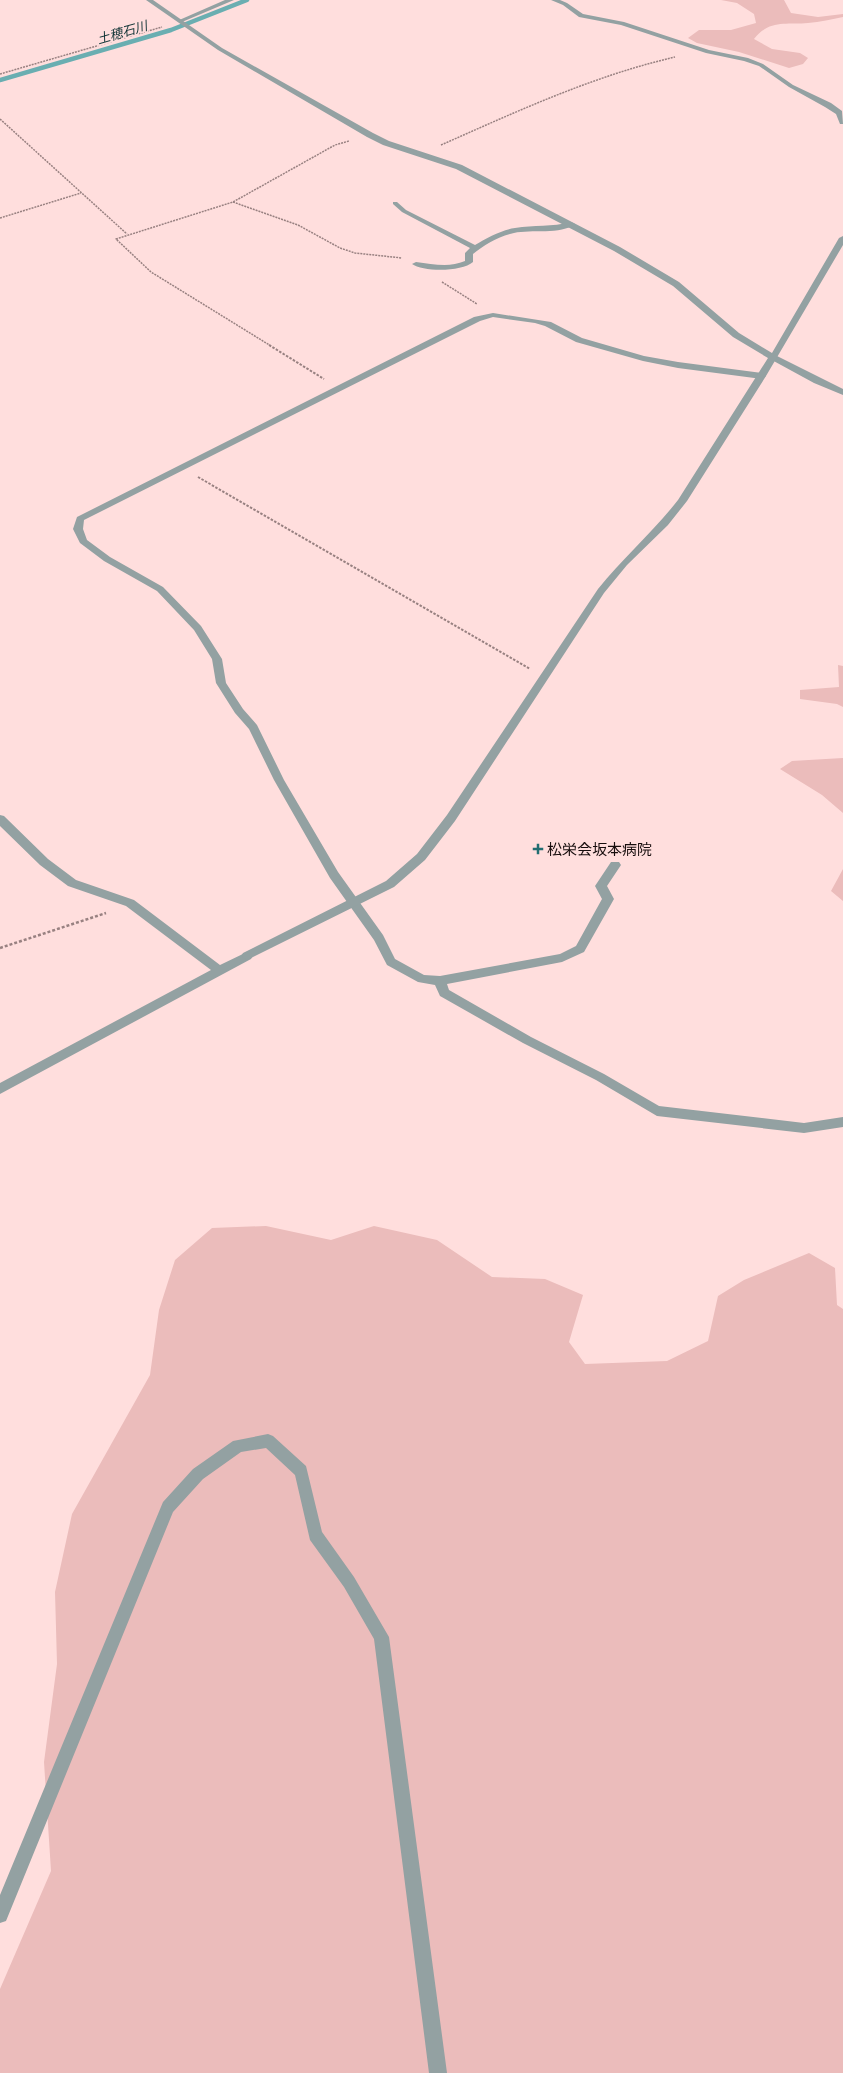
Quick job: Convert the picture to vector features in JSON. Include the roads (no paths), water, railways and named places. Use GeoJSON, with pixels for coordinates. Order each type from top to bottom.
{"type":"FeatureCollection","features":[{"type":"Feature","properties":{"kind":"street"},"geometry":{"type":"LineString","coordinates":[[149,0],[220,49],[370,135],[386,143],[459,167],[571,224],[676,284],[736,335],[817,381],[843,392]]}},
{"type":"Feature","properties":{"kind":"street"},"geometry":{"type":"LineString","coordinates":[[180,21],[231,0]]}},
{"type":"Feature","properties":{"kind":"street"},"geometry":{"type":"LineString","coordinates":[[554,0],[565,4],[581,16],[629,25],[708,52],[746,59],[761,65],[791,86],[828,105],[839,113],[843,122]]}},
{"type":"Feature","properties":{"kind":"street"},"geometry":{"type":"LineString","coordinates":[[0,1089],[247,956],[390,884],[421,856],[451,818],[601,591],[624,563],[665,523],[682,501],[762,376],[843,238]]}},
{"type":"Feature","properties":{"kind":"street"},"geometry":{"type":"LineString","coordinates":[[615,865],[601,886],[608,899],[580,949],[562,958],[440,981],[422,979],[391,962],[379,938],[334,875],[279,780],[254,727],[239,711],[221,683],[217,659],[198,628],[160,589],[107,559],[83,541],[78,529],[80,519],[476,319],[493,315],[548,324],[579,340],[643,358],[678,365],[762,376]]}},
{"type":"Feature","properties":{"kind":"street"},"geometry":{"type":"LineString","coordinates":[[0,819],[44,862],[72,882],[130,903],[220,971]]}},
{"type":"Feature","properties":{"kind":"street"},"geometry":{"type":"LineString","coordinates":[[440,981],[444,993],[527,1040],[600,1077],[657,1111],[804,1128],[843,1122]]}},
{"type":"Feature","properties":{"kind":"street"},"geometry":{"type":"LineString","coordinates":[[0,1915],[168,1507],[198,1474],[238,1446],[268,1441],[301,1471],[315,1534],[349,1582],[381,1637],[438,2073]]}},
{"type":"Feature","properties":{"kind":"lane"},"geometry":{"type":"LineString","coordinates":[[395,203],[404,211],[475,248]]}},
{"type":"Feature","properties":{"kind":"lane"},"geometry":{"type":"LineString","coordinates":[[416,264],[439,268],[463,266],[469,262],[469,253],[475,248],[516,230],[551,229],[571,224]]}},
{"type":"Feature","properties":{"kind":"waterway","name":"土穂石川"},"geometry":{"type":"LineString","coordinates":[[0,80],[171,30],[247,0]]}},
{"type":"Feature","properties":{"kind":"place","name":"松栄会坂本病院"},"geometry":{"type":"Point","coordinates":[538,849]}}]}
